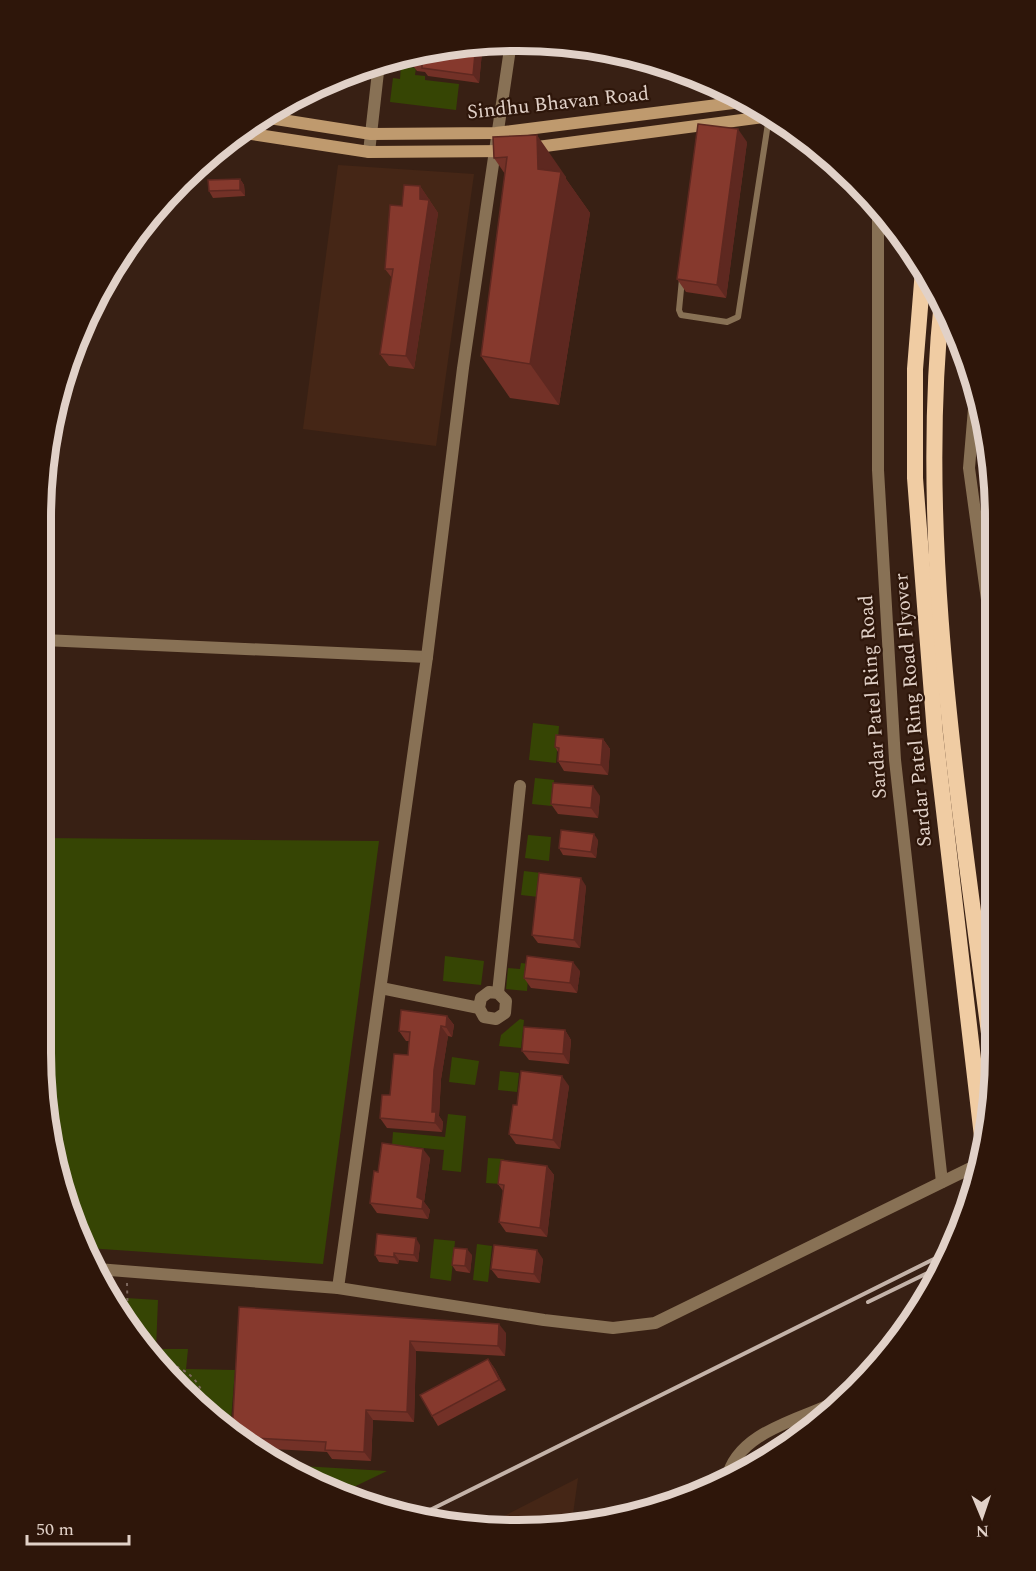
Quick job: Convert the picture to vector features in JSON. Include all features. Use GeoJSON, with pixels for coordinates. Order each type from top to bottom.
{"type":"FeatureCollection","features":[{"type":"Feature","properties":{"kind":"highway","name":"Sardar Patel Ring Road Flyover"},"geometry":{"type":"LineString","coordinates":[[922,284],[915,369],[915,478],[923,608],[934,734],[980,1120]]}},
{"type":"Feature","properties":{"kind":"highway","name":"Sardar Patel Ring Road Flyover"},"geometry":{"type":"LineString","coordinates":[[940,318],[935,368],[933,478],[941,606],[952,732],[985,1000]]}},
{"type":"Feature","properties":{"kind":"main road","name":"Sindhu Bhavan Road"},"geometry":{"type":"LineString","coordinates":[[277,119],[371,134],[496,133],[732,103]]}},
{"type":"Feature","properties":{"kind":"main road","name":"Sindhu Bhavan Road"},"geometry":{"type":"LineString","coordinates":[[253,134],[369,152],[494,153],[697,133],[759,119]]}},
{"type":"Feature","properties":{"kind":"street"},"geometry":{"type":"LineString","coordinates":[[338,1288],[428,657],[463,368],[509,51]]}},
{"type":"Feature","properties":{"kind":"street"},"geometry":{"type":"LineString","coordinates":[[369,152],[378,73]]}},
{"type":"Feature","properties":{"kind":"street","name":"Sardar Patel Ring Road"},"geometry":{"type":"LineString","coordinates":[[878,221],[878,470],[895,760],[942,1182]]}},
{"type":"Feature","properties":{"kind":"street"},"geometry":{"type":"LineString","coordinates":[[973,416],[969,468],[985,585]]}},
{"type":"Feature","properties":{"kind":"street"},"geometry":{"type":"LineString","coordinates":[[51,640],[428,657]]}},
{"type":"Feature","properties":{"kind":"street"},"geometry":{"type":"LineString","coordinates":[[498,993],[520,786]]}},
{"type":"Feature","properties":{"kind":"street"},"geometry":{"type":"LineString","coordinates":[[381,987],[479,1008]]}},
{"type":"Feature","properties":{"kind":"street"},"geometry":{"type":"LineString","coordinates":[[489,992],[498,993],[506,1002],[505,1013],[496,1019],[484,1017],[479,1008],[481,998],[489,992]]}},
{"type":"Feature","properties":{"kind":"street"},"geometry":{"type":"LineString","coordinates":[[105,1270],[338,1288],[544,1320],[613,1328],[655,1323],[970,1168]]}},
{"type":"Feature","properties":{"kind":"street"},"geometry":{"type":"LineString","coordinates":[[732,1468],[739,1451],[766,1433],[819,1410]]}},
{"type":"Feature","properties":{"kind":"lane"},"geometry":{"type":"LineString","coordinates":[[682,276],[679,310],[681,315],[727,322],[738,317],[769,125]]}},
{"type":"Feature","properties":{"kind":"path"},"geometry":{"type":"LineString","coordinates":[[128,1298],[128,1309]]}},
{"type":"Feature","properties":{"kind":"path"},"geometry":{"type":"LineString","coordinates":[[171,1365],[179,1367],[190,1376],[201,1388],[202,1396]]}},
{"type":"Feature","properties":{"kind":"shaded area"},"geometry":{"type":"Polygon","coordinates":[[[338,165],[474,174],[436,446],[303,429],[338,165]]]}},
{"type":"Feature","properties":{"kind":"shaded area"},"geometry":{"type":"Polygon","coordinates":[[[578,1478],[573,1517],[498,1519],[578,1478]]]}},
{"type":"Feature","properties":{"kind":"green space"},"geometry":{"type":"Polygon","coordinates":[[[401,66],[416,68],[415,75],[425,76],[425,80],[459,84],[456,110],[390,102],[393,78],[400,79],[401,66]]]}},
{"type":"Feature","properties":{"kind":"green space"},"geometry":{"type":"Polygon","coordinates":[[[533,723],[559,726],[556,763],[529,760],[533,723]]]}},
{"type":"Feature","properties":{"kind":"green space"},"geometry":{"type":"Polygon","coordinates":[[[535,778],[554,780],[552,806],[532,804],[535,778]]]}},
{"type":"Feature","properties":{"kind":"green space"},"geometry":{"type":"Polygon","coordinates":[[[528,835],[551,837],[549,861],[525,858],[528,835]]]}},
{"type":"Feature","properties":{"kind":"green space"},"geometry":{"type":"Polygon","coordinates":[[[51,838],[379,841],[323,1264],[94,1248],[67,1174],[55,1114],[51,1053],[51,838]]]}},
{"type":"Feature","properties":{"kind":"green space"},"geometry":{"type":"Polygon","coordinates":[[[524,871],[541,873],[539,897],[521,895],[524,871]]]}},
{"type":"Feature","properties":{"kind":"green space"},"geometry":{"type":"Polygon","coordinates":[[[445,956],[484,961],[481,985],[443,981],[445,956]]]}},
{"type":"Feature","properties":{"kind":"green space"},"geometry":{"type":"Polygon","coordinates":[[[521,963],[529,964],[527,991],[506,989],[508,968],[520,969],[521,963]]]}},
{"type":"Feature","properties":{"kind":"green space"},"geometry":{"type":"Polygon","coordinates":[[[520,1019],[524,1020],[521,1048],[499,1046],[501,1035],[520,1019]]]}},
{"type":"Feature","properties":{"kind":"green space"},"geometry":{"type":"Polygon","coordinates":[[[452,1057],[479,1061],[475,1085],[449,1082],[452,1057]]]}},
{"type":"Feature","properties":{"kind":"green space"},"geometry":{"type":"Polygon","coordinates":[[[500,1071],[519,1073],[517,1092],[498,1090],[500,1071]]]}},
{"type":"Feature","properties":{"kind":"green space"},"geometry":{"type":"Polygon","coordinates":[[[448,1114],[466,1116],[461,1172],[442,1170],[444,1150],[392,1145],[393,1132],[445,1137],[448,1114]]]}},
{"type":"Feature","properties":{"kind":"green space"},"geometry":{"type":"Polygon","coordinates":[[[488,1158],[504,1159],[501,1184],[486,1183],[488,1158]]]}},
{"type":"Feature","properties":{"kind":"green space"},"geometry":{"type":"Polygon","coordinates":[[[434,1239],[455,1241],[451,1281],[430,1278],[434,1239]]]}},
{"type":"Feature","properties":{"kind":"green space"},"geometry":{"type":"Polygon","coordinates":[[[477,1244],[492,1246],[488,1282],[473,1280],[477,1244]]]}},
{"type":"Feature","properties":{"kind":"green space"},"geometry":{"type":"Polygon","coordinates":[[[121,1298],[158,1300],[156,1347],[121,1298]]]}},
{"type":"Feature","properties":{"kind":"green space"},"geometry":{"type":"Polygon","coordinates":[[[158,1349],[188,1349],[186,1369],[235,1370],[231,1421],[188,1383],[158,1349]]]}},
{"type":"Feature","properties":{"kind":"green space"},"geometry":{"type":"Polygon","coordinates":[[[300,1466],[387,1471],[351,1488],[300,1466]]]}},
{"type":"Feature","properties":{"kind":"building"},"geometry":{"type":"Polygon","coordinates":[[[475,53],[473,75],[422,68],[422,64],[413,63],[475,53]]]}},
{"type":"Feature","properties":{"kind":"building"},"geometry":{"type":"Polygon","coordinates":[[[698,124],[738,129],[717,285],[677,279],[698,124]]]}},
{"type":"Feature","properties":{"kind":"building"},"geometry":{"type":"Polygon","coordinates":[[[537,135],[538,169],[561,172],[530,364],[481,356],[507,157],[494,158],[493,137],[537,135]]]}},
{"type":"Feature","properties":{"kind":"building"},"geometry":{"type":"Polygon","coordinates":[[[240,179],[240,190],[209,191],[208,180],[240,179]]]}},
{"type":"Feature","properties":{"kind":"building"},"geometry":{"type":"Polygon","coordinates":[[[404,185],[420,186],[420,199],[429,200],[406,356],[380,354],[393,269],[385,269],[390,205],[402,206],[404,185]]]}},
{"type":"Feature","properties":{"kind":"building"},"geometry":{"type":"Polygon","coordinates":[[[556,735],[603,739],[601,765],[558,761],[559,748],[555,747],[556,735]]]}},
{"type":"Feature","properties":{"kind":"building"},"geometry":{"type":"Polygon","coordinates":[[[553,783],[593,786],[591,808],[551,804],[553,783]]]}},
{"type":"Feature","properties":{"kind":"building"},"geometry":{"type":"Polygon","coordinates":[[[561,830],[594,834],[591,852],[559,848],[561,830]]]}},
{"type":"Feature","properties":{"kind":"building"},"geometry":{"type":"Polygon","coordinates":[[[539,873],[581,878],[574,940],[532,935],[539,873]]]}},
{"type":"Feature","properties":{"kind":"building"},"geometry":{"type":"Polygon","coordinates":[[[527,956],[573,962],[570,983],[524,978],[527,956]]]}},
{"type":"Feature","properties":{"kind":"building"},"geometry":{"type":"Polygon","coordinates":[[[401,1010],[447,1016],[446,1027],[441,1026],[434,1070],[432,1112],[436,1112],[435,1123],[380,1118],[382,1095],[390,1095],[394,1054],[408,1055],[410,1032],[399,1031],[401,1010]]]}},
{"type":"Feature","properties":{"kind":"building"},"geometry":{"type":"Polygon","coordinates":[[[524,1027],[565,1030],[563,1054],[522,1051],[524,1027]]]}},
{"type":"Feature","properties":{"kind":"building"},"geometry":{"type":"Polygon","coordinates":[[[521,1071],[562,1076],[553,1140],[509,1134],[513,1105],[517,1105],[521,1071]]]}},
{"type":"Feature","properties":{"kind":"building"},"geometry":{"type":"Polygon","coordinates":[[[382,1143],[423,1149],[417,1197],[423,1200],[422,1209],[370,1203],[374,1171],[378,1172],[382,1143]]]}},
{"type":"Feature","properties":{"kind":"building"},"geometry":{"type":"Polygon","coordinates":[[[501,1160],[547,1166],[540,1228],[499,1222],[504,1185],[498,1184],[501,1160]]]}},
{"type":"Feature","properties":{"kind":"building"},"geometry":{"type":"Polygon","coordinates":[[[377,1234],[416,1238],[414,1255],[394,1253],[394,1257],[375,1255],[377,1234]]]}},
{"type":"Feature","properties":{"kind":"building"},"geometry":{"type":"Polygon","coordinates":[[[494,1245],[537,1250],[534,1274],[491,1269],[494,1245]]]}},
{"type":"Feature","properties":{"kind":"building"},"geometry":{"type":"Polygon","coordinates":[[[454,1248],[467,1249],[465,1266],[452,1265],[454,1248]]]}},
{"type":"Feature","properties":{"kind":"building"},"geometry":{"type":"Polygon","coordinates":[[[239,1307],[499,1324],[498,1346],[410,1341],[407,1412],[366,1410],[364,1452],[325,1450],[326,1442],[255,1438],[233,1422],[239,1307]]]}},
{"type":"Feature","properties":{"kind":"building"},"geometry":{"type":"Polygon","coordinates":[[[488,1359],[499,1380],[432,1416],[420,1395],[488,1359]]]}},
{"type":"Feature","properties":{"kind":"railway"},"geometry":{"type":"LineString","coordinates":[[428,1511],[938,1257]]}},
{"type":"Feature","properties":{"kind":"railway"},"geometry":{"type":"LineString","coordinates":[[868,1302],[930,1272]]}}]}
